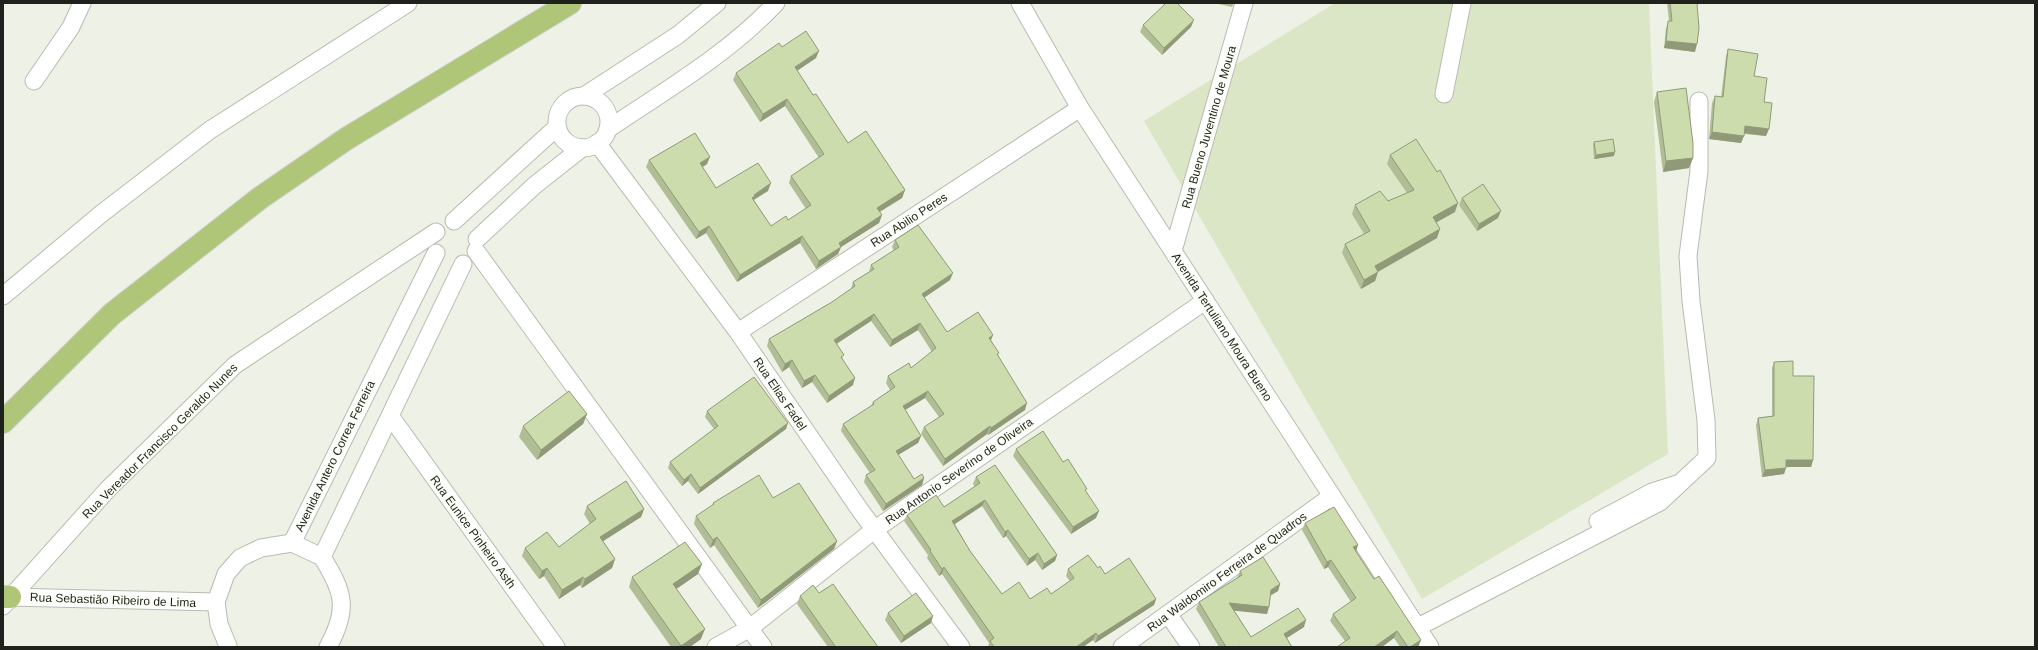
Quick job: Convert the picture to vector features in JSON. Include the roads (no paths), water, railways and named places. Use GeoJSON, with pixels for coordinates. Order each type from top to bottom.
{"type":"FeatureCollection","features":[{"type":"Feature","properties":{"kind":"highway"},"geometry":{"type":"LineString","coordinates":[[3,422],[112,314],[260,198],[346,139],[570,3]]}},
{"type":"Feature","properties":{"kind":"street"},"geometry":{"type":"LineString","coordinates":[[34,81],[71,27],[82,3]]}},
{"type":"Feature","properties":{"kind":"street"},"geometry":{"type":"LineString","coordinates":[[3,296],[101,214],[210,130],[408,3]]}},
{"type":"Feature","properties":{"kind":"street"},"geometry":{"type":"LineString","coordinates":[[590,146],[571,145],[562,138],[557,127],[558,116],[563,105],[572,99],[584,96],[678,35],[717,3]]}},
{"type":"Feature","properties":{"kind":"street"},"geometry":{"type":"LineString","coordinates":[[557,127],[454,221],[443,225],[436,232],[433,243],[436,253],[442,261],[452,265],[462,264],[472,258],[476,245],[535,186],[602,139],[608,129],[702,67],[763,17],[776,3]]}},
{"type":"Feature","properties":{"kind":"street","name":"Avenida Tertuliano Moura Bueno"},"geometry":{"type":"LineString","coordinates":[[1020,3],[1080,108],[1416,624],[1428,646]]}},
{"type":"Feature","properties":{"kind":"street","name":"Rua Bueno Juventino de Moura"},"geometry":{"type":"LineString","coordinates":[[1173,251],[1244,3]]}},
{"type":"Feature","properties":{"kind":"street"},"geometry":{"type":"LineString","coordinates":[[1444,94],[1462,3]]}},
{"type":"Feature","properties":{"kind":"street"},"geometry":{"type":"LineString","coordinates":[[584,96],[595,99],[604,107],[608,117],[608,129]]}},
{"type":"Feature","properties":{"kind":"street"},"geometry":{"type":"LineString","coordinates":[[1416,624],[1660,502],[1683,483],[1706,458],[1706,420],[1691,301],[1688,256],[1699,171],[1699,101]]}},
{"type":"Feature","properties":{"kind":"street","name":"Rua Abilio Peres"},"geometry":{"type":"LineString","coordinates":[[738,332],[1080,108]]}},
{"type":"Feature","properties":{"kind":"street","name":"Rua Elias Fadel"},"geometry":{"type":"LineString","coordinates":[[590,146],[738,332],[874,530],[961,647]]}},
{"type":"Feature","properties":{"kind":"street"},"geometry":{"type":"LineString","coordinates":[[454,221],[464,223],[472,229],[476,245],[763,647]]}},
{"type":"Feature","properties":{"kind":"street","name":"Rua Vereador Francisco Geraldo Nunes"},"geometry":{"type":"LineString","coordinates":[[6,600],[108,489],[235,365],[436,232]]}},
{"type":"Feature","properties":{"kind":"street","name":"Avenida Antero Correa Ferreira"},"geometry":{"type":"LineString","coordinates":[[228,647],[219,624],[216,602],[226,574],[240,558],[261,548],[292,543],[436,253]]}},
{"type":"Feature","properties":{"kind":"street"},"geometry":{"type":"LineString","coordinates":[[322,557],[391,417],[462,264]]}},
{"type":"Feature","properties":{"kind":"street","name":"Rua Antonio Severino de Oliveira"},"geometry":{"type":"LineString","coordinates":[[716,647],[750,628],[874,530],[1205,301]]}},
{"type":"Feature","properties":{"kind":"street","name":"Rua Eunice Pinheiro Asth"},"geometry":{"type":"LineString","coordinates":[[391,417],[556,647]]}},
{"type":"Feature","properties":{"kind":"street","name":"Rua Waldomiro Ferreira de Quadros"},"geometry":{"type":"LineString","coordinates":[[1122,647],[1332,496]]}},
{"type":"Feature","properties":{"kind":"street"},"geometry":{"type":"LineString","coordinates":[[292,543],[322,557],[336,579],[342,602],[340,625],[328,647]]}},
{"type":"Feature","properties":{"kind":"street","name":"Rua Sebastião Ribeiro de Lima"},"geometry":{"type":"LineString","coordinates":[[6,600],[216,602]]}},
{"type":"Feature","properties":{"kind":"street"},"geometry":{"type":"LineString","coordinates":[[1168,614],[1192,647]]}}]}
